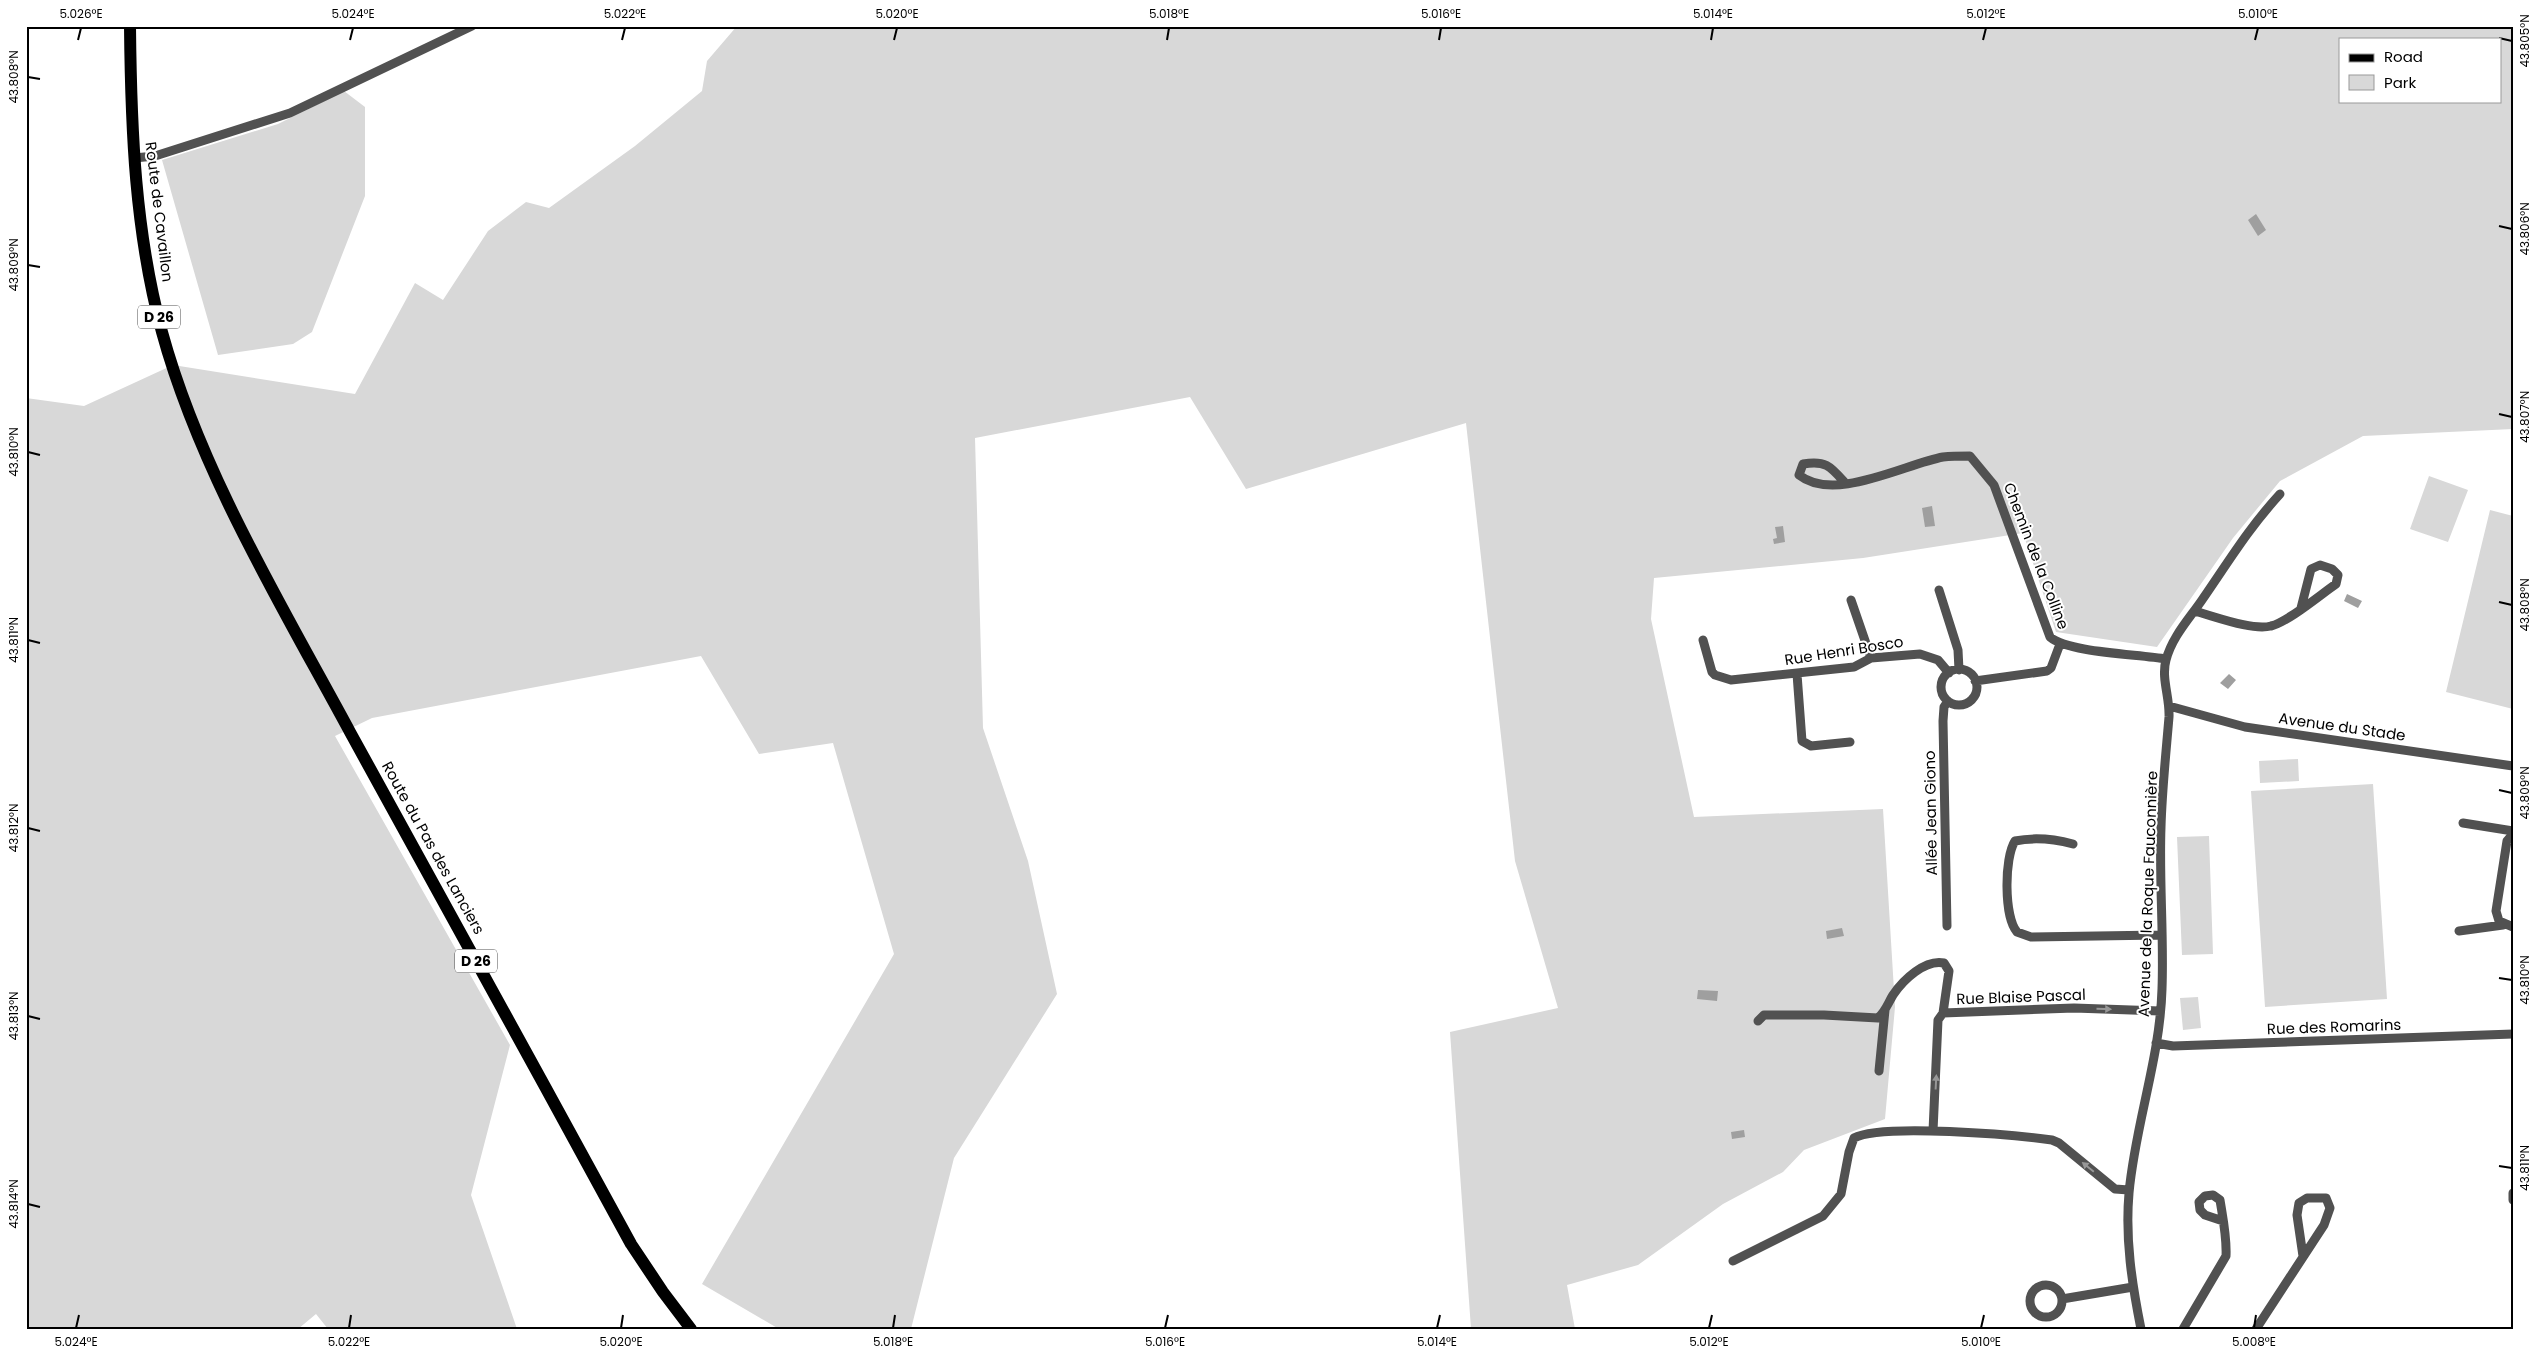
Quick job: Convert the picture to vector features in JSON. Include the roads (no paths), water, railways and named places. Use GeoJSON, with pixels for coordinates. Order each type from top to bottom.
{"type":"FeatureCollection","features":[{"type":"Feature","properties":{"kind":"main road","name":"Route de Cavaillon"},"geometry":{"type":"LineString","coordinates":[[130,26],[134,158],[145,256],[152,294],[171,362],[200,440],[271,587]]}},
{"type":"Feature","properties":{"kind":"main road","name":"Route du Pas des Lanciers"},"geometry":{"type":"LineString","coordinates":[[271,587],[631,1244],[663,1292],[691,1329]]}},
{"type":"Feature","properties":{"kind":"street"},"geometry":{"type":"LineString","coordinates":[[134,158],[155,156],[290,113],[472,26]]}},
{"type":"Feature","properties":{"kind":"street","name":"Chemin de la Colline"},"geometry":{"type":"LineString","coordinates":[[1846,484],[1943,457],[1970,456],[1994,485],[2050,637],[2060,644],[2166,659]]}},
{"type":"Feature","properties":{"kind":"street"},"geometry":{"type":"LineString","coordinates":[[1819,461],[1830,466],[1846,484],[1813,482],[1799,475],[1803,464],[1819,461]]}},
{"type":"Feature","properties":{"kind":"street","name":"Avenue de la Roque Fauconnière"},"geometry":{"type":"LineString","coordinates":[[2141,1329],[2133,1287],[2127,1224],[2129,1190],[2138,1131],[2156,1043],[2162,990],[2161,824],[2169,706],[2164,670],[2166,659],[2181,629],[2228,558],[2257,519],[2280,494]]}},
{"type":"Feature","properties":{"kind":"street"},"geometry":{"type":"LineString","coordinates":[[2194,611],[2264,627],[2284,620],[2336,584],[2338,575],[2332,569],[2320,565],[2311,569],[2301,608]]}},
{"type":"Feature","properties":{"kind":"street"},"geometry":{"type":"LineString","coordinates":[[1939,590],[1958,650],[1959,670]]}},
{"type":"Feature","properties":{"kind":"street"},"geometry":{"type":"LineString","coordinates":[[1851,600],[1871,658]]}},
{"type":"Feature","properties":{"kind":"street","name":"Rue Henri Bosco"},"geometry":{"type":"LineString","coordinates":[[1703,640],[1712,672],[1724,679],[1742,680],[1854,667],[1871,658],[1920,654],[1931,656],[1943,664],[1949,674]]}},
{"type":"Feature","properties":{"kind":"street"},"geometry":{"type":"LineString","coordinates":[[1976,681],[2047,671],[2051,668],[2060,644]]}},
{"type":"Feature","properties":{"kind":"street"},"geometry":{"type":"LineString","coordinates":[[1959,670],[1968,672],[1976,681],[1976,693],[1970,702],[1960,705],[1948,701],[1942,688],[1944,679],[1949,674],[1959,670]]}},
{"type":"Feature","properties":{"kind":"street"},"geometry":{"type":"LineString","coordinates":[[1797,674],[1802,741],[1812,746],[1850,742]]}},
{"type":"Feature","properties":{"kind":"street","name":"Allée Jean Giono"},"geometry":{"type":"LineString","coordinates":[[1947,926],[1943,721],[1944,707],[1948,701]]}},
{"type":"Feature","properties":{"kind":"street","name":"Avenue du Stade"},"geometry":{"type":"LineString","coordinates":[[2169,706],[2245,727],[2513,766]]}},
{"type":"Feature","properties":{"kind":"street"},"geometry":{"type":"LineString","coordinates":[[2463,823],[2513,833],[2507,841],[2496,911],[2499,921],[2508,926]]}},
{"type":"Feature","properties":{"kind":"street"},"geometry":{"type":"LineString","coordinates":[[2073,844],[2056,840],[2015,841],[2008,863],[2009,920],[2017,932],[2031,937],[2161,935]]}},
{"type":"Feature","properties":{"kind":"street"},"geometry":{"type":"LineString","coordinates":[[2459,931],[2508,926]]}},
{"type":"Feature","properties":{"kind":"street"},"geometry":{"type":"LineString","coordinates":[[1758,1021],[1764,1015],[1824,1015],[1878,1018],[1885,1010],[1892,996],[1908,978],[1920,969],[1940,962],[1948,966],[1950,971],[1943,1013]]}},
{"type":"Feature","properties":{"kind":"street","name":"Rue Blaise Pascal"},"geometry":{"type":"LineString","coordinates":[[1934,1131],[1938,1020],[1943,1013],[2074,1008],[2160,1011]]}},
{"type":"Feature","properties":{"kind":"street"},"geometry":{"type":"LineString","coordinates":[[1879,1071],[1885,1010]]}},
{"type":"Feature","properties":{"kind":"street","name":"Rue des Romarins"},"geometry":{"type":"LineString","coordinates":[[2156,1043],[2173,1046],[2513,1034]]}},
{"type":"Feature","properties":{"kind":"street"},"geometry":{"type":"LineString","coordinates":[[1733,1261],[1823,1216],[1840,1194],[1854,1138],[1874,1132],[1934,1131],[2052,1140],[2059,1142],[2115,1189],[2129,1190]]}},
{"type":"Feature","properties":{"kind":"street"},"geometry":{"type":"LineString","coordinates":[[2513,1193],[2513,1200]]}},
{"type":"Feature","properties":{"kind":"street"},"geometry":{"type":"LineString","coordinates":[[2256,1329],[2324,1225],[2330,1208],[2326,1198],[2307,1198],[2299,1203],[2297,1215],[2303,1256]]}},
{"type":"Feature","properties":{"kind":"street"},"geometry":{"type":"LineString","coordinates":[[2183,1329],[2224,1263],[2227,1247],[2223,1221]]}},
{"type":"Feature","properties":{"kind":"street"},"geometry":{"type":"LineString","coordinates":[[2062,1299],[2133,1287]]}}]}
